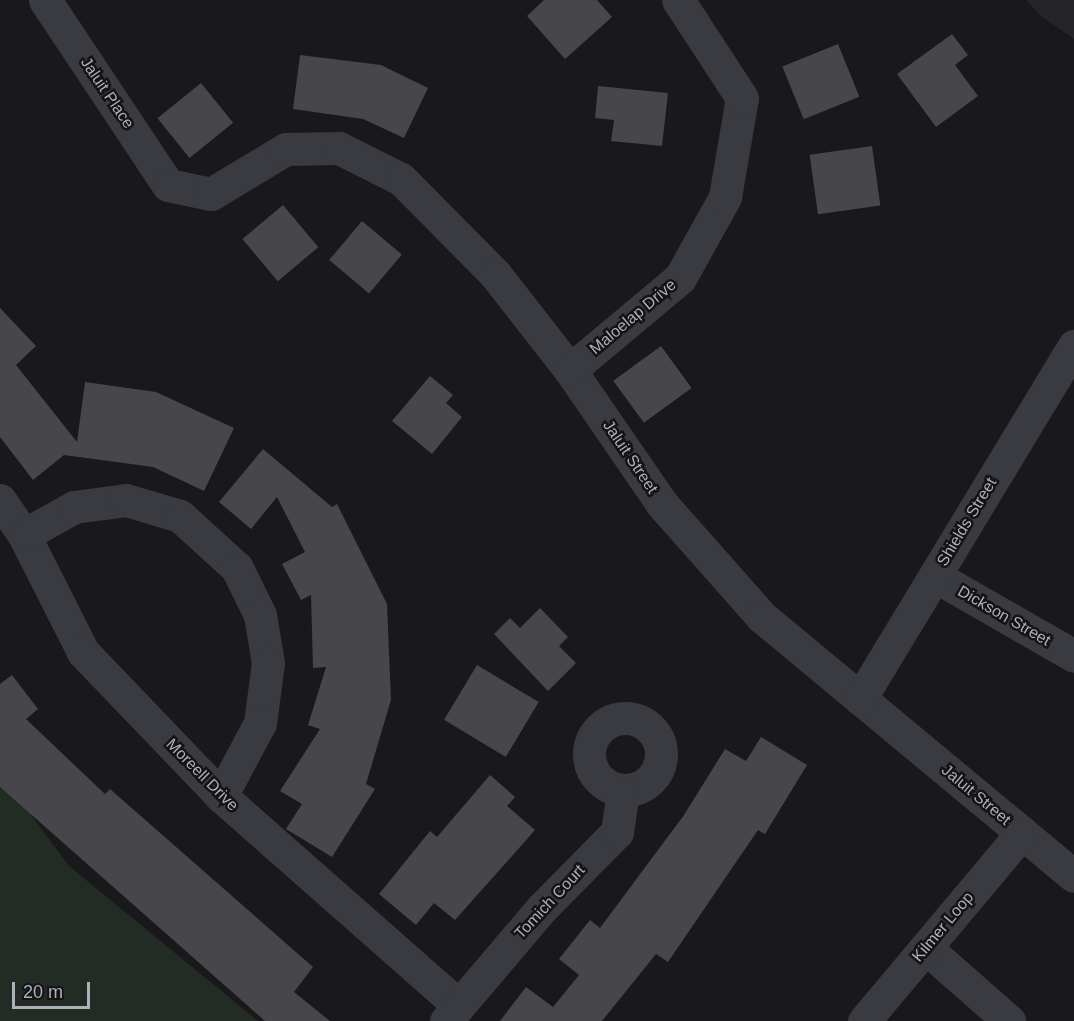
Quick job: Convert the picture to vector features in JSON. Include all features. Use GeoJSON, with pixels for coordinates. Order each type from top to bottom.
{"type":"FeatureCollection","features":[{"type":"Feature","properties":{"kind":"street","name":"Jaluit Place"},"geometry":{"type":"LineString","coordinates":[[45,0],[168,185]]}},
{"type":"Feature","properties":{"kind":"street","name":"Maloelap Drive"},"geometry":{"type":"LineString","coordinates":[[570,370],[680,278],[725,197],[742,98],[678,0]]}},
{"type":"Feature","properties":{"kind":"street","name":"Jaluit Street"},"geometry":{"type":"LineString","coordinates":[[168,185],[211,194],[286,149],[339,148],[401,179],[495,274],[570,370],[685,530],[762,617],[1074,876]]}},
{"type":"Feature","properties":{"kind":"street","name":"Shields Street"},"geometry":{"type":"LineString","coordinates":[[860,699],[1074,346]]}},
{"type":"Feature","properties":{"kind":"street","name":"Moreell Drive"},"geometry":{"type":"LineString","coordinates":[[0,500],[24,535],[83,652],[221,796],[452,1013]]}},
{"type":"Feature","properties":{"kind":"street"},"geometry":{"type":"LineString","coordinates":[[24,535],[74,507],[126,500],[180,516],[237,568],[260,615],[268,663],[260,723],[221,796]]}},
{"type":"Feature","properties":{"kind":"street","name":"Dickson Street"},"geometry":{"type":"LineString","coordinates":[[935,576],[1074,656]]}},
{"type":"Feature","properties":{"kind":"street","name":"Tomich Court"},"geometry":{"type":"LineString","coordinates":[[452,1013],[617,832],[623,791]]}},
{"type":"Feature","properties":{"kind":"street","name":"Kilmer Loop"},"geometry":{"type":"LineString","coordinates":[[864,1021],[1022,833]]}},
{"type":"Feature","properties":{"kind":"street"},"geometry":{"type":"LineString","coordinates":[[926,948],[1009,1021]]}},
{"type":"Feature","properties":{"kind":"shaded area"},"geometry":{"type":"Polygon","coordinates":[[[1026,0],[1074,0],[1074,39],[1041,16],[1026,0]]]}},
{"type":"Feature","properties":{"kind":"shaded area"},"geometry":{"type":"Polygon","coordinates":[[[0,773],[69,866],[258,1021],[0,1021],[0,773]]]}},
{"type":"Feature","properties":{"kind":"building"},"geometry":{"type":"Polygon","coordinates":[[[544,0],[597,0],[612,17],[565,59],[527,16],[544,0]]]}},
{"type":"Feature","properties":{"kind":"building"},"geometry":{"type":"Polygon","coordinates":[[[952,34],[968,55],[955,65],[978,96],[936,127],[897,74],[952,34]]]}},
{"type":"Feature","properties":{"kind":"building"},"geometry":{"type":"Polygon","coordinates":[[[838,44],[859,97],[804,119],[782,66],[838,44]]]}},
{"type":"Feature","properties":{"kind":"building"},"geometry":{"type":"Polygon","coordinates":[[[300,55],[381,65],[428,88],[404,138],[363,119],[293,109],[300,55]]]}},
{"type":"Feature","properties":{"kind":"building"},"geometry":{"type":"Polygon","coordinates":[[[201,83],[233,123],[190,158],[157,118],[201,83]]]}},
{"type":"Feature","properties":{"kind":"building"},"geometry":{"type":"Polygon","coordinates":[[[598,86],[668,93],[662,146],[611,141],[614,120],[595,118],[598,86]]]}},
{"type":"Feature","properties":{"kind":"building"},"geometry":{"type":"Polygon","coordinates":[[[872,146],[880,205],[818,214],[810,155],[872,146]]]}},
{"type":"Feature","properties":{"kind":"building"},"geometry":{"type":"Polygon","coordinates":[[[283,205],[318,247],[278,281],[242,239],[283,205]]]}},
{"type":"Feature","properties":{"kind":"building"},"geometry":{"type":"Polygon","coordinates":[[[362,221],[402,254],[369,293],[329,260],[362,221]]]}},
{"type":"Feature","properties":{"kind":"building"},"geometry":{"type":"Polygon","coordinates":[[[0,308],[36,346],[16,365],[77,442],[85,382],[156,392],[234,428],[204,491],[153,467],[64,455],[33,480],[0,437],[0,308]]]}},
{"type":"Feature","properties":{"kind":"building"},"geometry":{"type":"Polygon","coordinates":[[[661,346],[692,388],[644,423],[613,381],[661,346]]]}},
{"type":"Feature","properties":{"kind":"building"},"geometry":{"type":"Polygon","coordinates":[[[430,376],[453,395],[446,403],[462,417],[432,454],[392,421],[430,376]]]}},
{"type":"Feature","properties":{"kind":"building"},"geometry":{"type":"Polygon","coordinates":[[[263,449],[332,507],[337,504],[387,604],[391,700],[366,784],[375,789],[332,857],[286,829],[302,804],[280,791],[320,729],[308,725],[326,667],[313,668],[311,595],[301,600],[282,564],[305,552],[277,497],[251,529],[219,502],[263,449]]]}},
{"type":"Feature","properties":{"kind":"building"},"geometry":{"type":"Polygon","coordinates":[[[540,608],[568,637],[559,646],[576,663],[548,691],[494,634],[510,618],[520,628],[540,608]]]}},
{"type":"Feature","properties":{"kind":"building"},"geometry":{"type":"Polygon","coordinates":[[[477,665],[539,702],[506,757],[444,720],[477,665]]]}},
{"type":"Feature","properties":{"kind":"building"},"geometry":{"type":"Polygon","coordinates":[[[12,675],[38,709],[26,719],[105,794],[110,789],[313,967],[294,992],[330,1021],[265,1021],[0,787],[0,684],[12,675]]]}},
{"type":"Feature","properties":{"kind":"building"},"geometry":{"type":"Polygon","coordinates":[[[761,737],[807,765],[765,834],[758,830],[668,962],[656,954],[602,1021],[500,1021],[526,987],[553,1007],[579,975],[559,959],[590,920],[600,928],[684,815],[725,749],[746,761],[761,737]]]}},
{"type":"Feature","properties":{"kind":"building"},"geometry":{"type":"Polygon","coordinates":[[[490,775],[515,797],[507,806],[535,830],[455,920],[434,903],[416,925],[379,894],[430,831],[437,837],[490,775]]]}}]}
